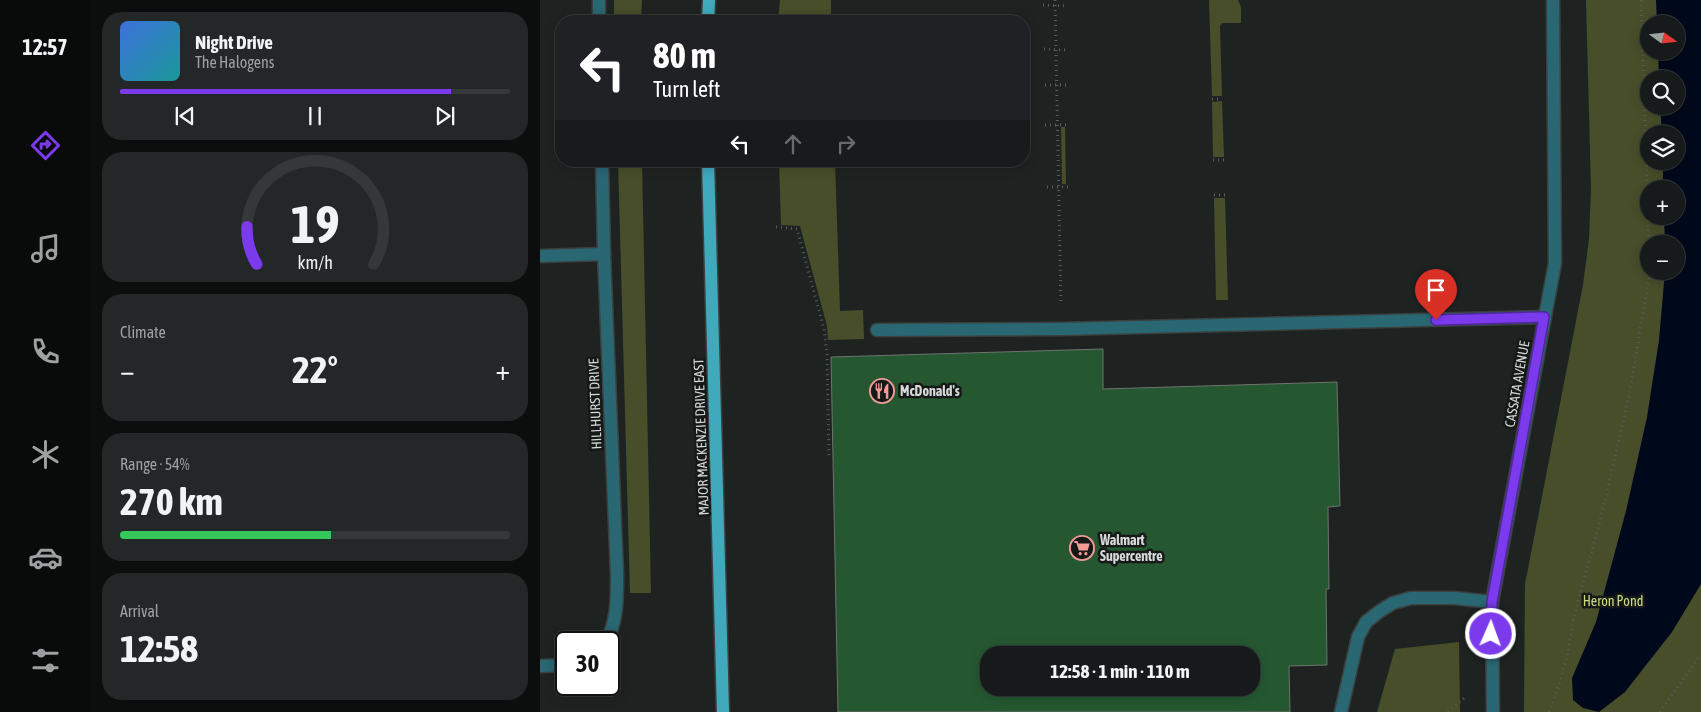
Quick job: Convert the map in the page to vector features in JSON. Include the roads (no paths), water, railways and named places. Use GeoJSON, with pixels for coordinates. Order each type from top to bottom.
{"type":"FeatureCollection","features":[{"type":"Feature","properties":{"kind":"main road"},"geometry":{"type":"LineString","coordinates":[[708,15],[709,0]]}},
{"type":"Feature","properties":{"kind":"main road","name":"MAJOR MACKENZIE DRIVE EAST"},"geometry":{"type":"LineString","coordinates":[[708,167],[723,712]]}},
{"type":"Feature","properties":{"kind":"street"},"geometry":{"type":"LineString","coordinates":[[599,0],[599,15]]}},
{"type":"Feature","properties":{"kind":"street","name":"CASSATA AVENUE"},"geometry":{"type":"LineString","coordinates":[[1493,712],[1492,602],[1555,263],[1553,0]]}},
{"type":"Feature","properties":{"kind":"street","name":"HILLHURST DRIVE"},"geometry":{"type":"LineString","coordinates":[[602,167],[617,574],[616,606],[611,631]]}},
{"type":"Feature","properties":{"kind":"street"},"geometry":{"type":"LineString","coordinates":[[540,256],[604,254]]}},
{"type":"Feature","properties":{"kind":"street"},"geometry":{"type":"LineString","coordinates":[[876,330],[1061,329],[1544,317]]}},
{"type":"Feature","properties":{"kind":"street"},"geometry":{"type":"LineString","coordinates":[[1341,712],[1358,636],[1366,622],[1380,611],[1393,603],[1411,598],[1454,598],[1492,602]]}},
{"type":"Feature","properties":{"kind":"street"},"geometry":{"type":"LineString","coordinates":[[540,666],[555,665]]}},
{"type":"Feature","properties":{"kind":"water","name":"Heron Pond"},"geometry":{"type":"Polygon","coordinates":[[[1656,0],[1701,0],[1701,584],[1672,632],[1625,692],[1599,712],[1583,708],[1573,700],[1572,678],[1596,622],[1626,511],[1647,417],[1659,340],[1664,280],[1685,280],[1685,235],[1665,235],[1664,225],[1685,225],[1685,180],[1663,180],[1663,170],[1685,170],[1685,125],[1661,125],[1661,115],[1685,115],[1685,70],[1659,70],[1658,60],[1685,60],[1685,15],[1657,15],[1656,0]]]}},
{"type":"Feature","properties":{"kind":"place","name":"McDonald's"},"geometry":{"type":"Point","coordinates":[882,391]}},
{"type":"Feature","properties":{"kind":"place","name":"Walmart Supercentre"},"geometry":{"type":"Point","coordinates":[1082,548]}}]}
